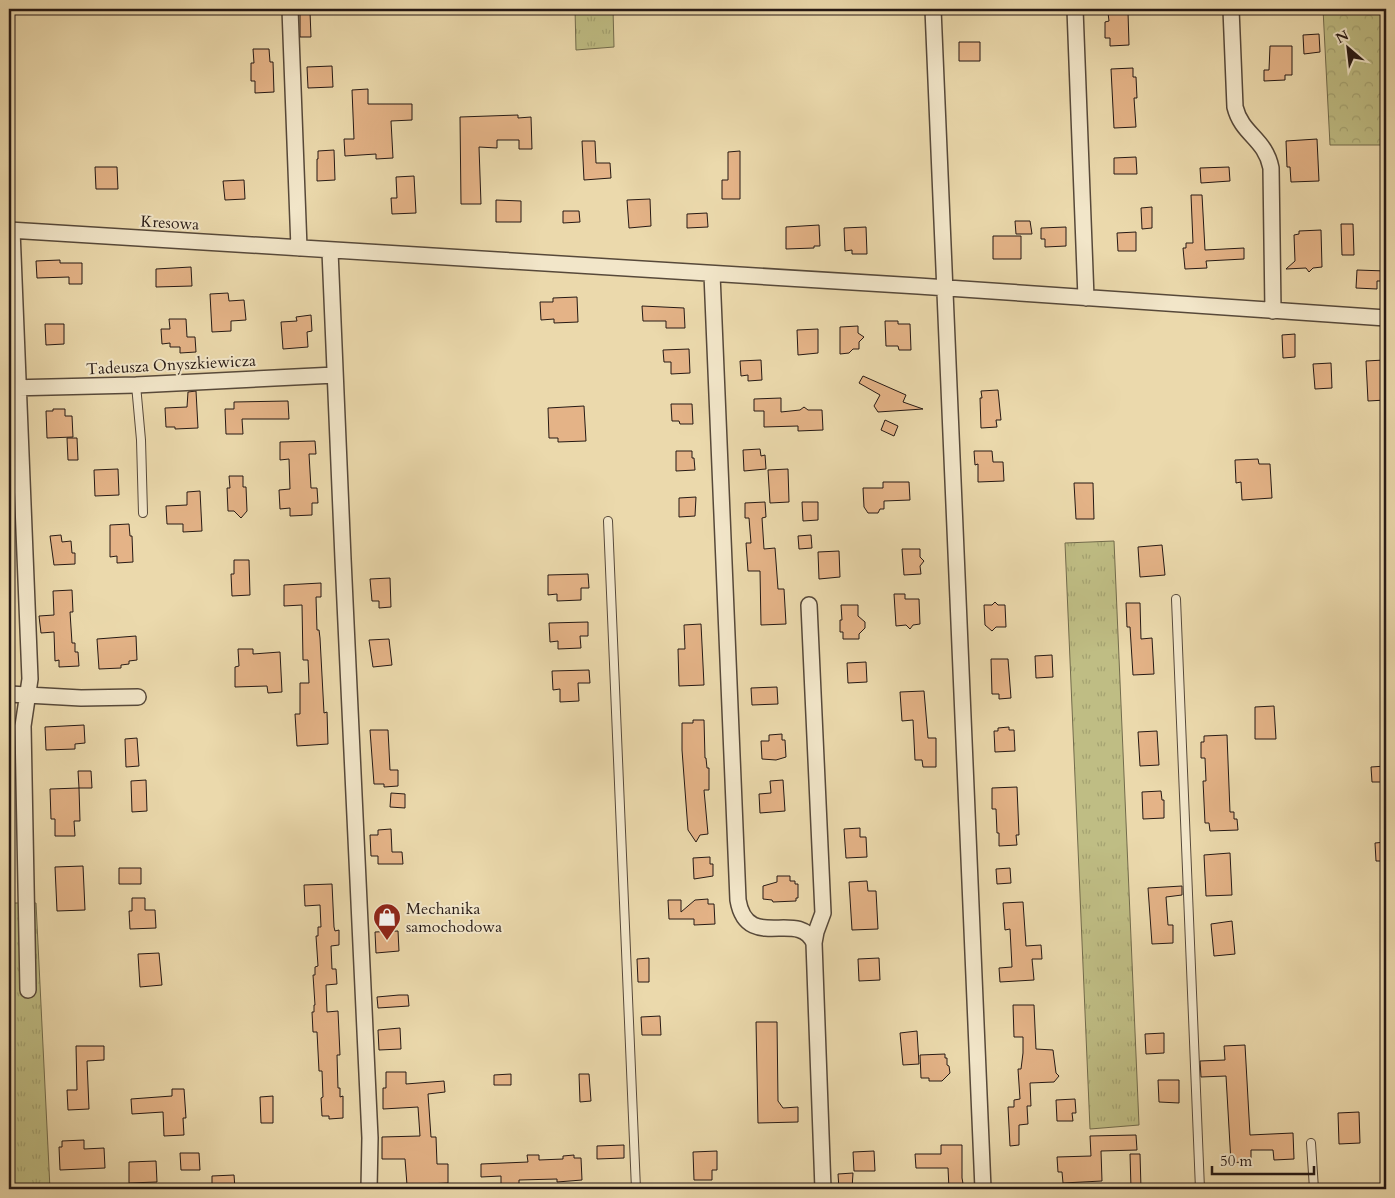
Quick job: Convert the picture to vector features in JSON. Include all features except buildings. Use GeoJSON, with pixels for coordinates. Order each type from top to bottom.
{"type":"FeatureCollection","features":[{"type":"Feature","properties":{"kind":"street"},"geometry":{"type":"LineString","coordinates":[[290,9],[299,248]]}},
{"type":"Feature","properties":{"kind":"street"},"geometry":{"type":"LineString","coordinates":[[933,9],[983,1189]]}},
{"type":"Feature","properties":{"kind":"street"},"geometry":{"type":"LineString","coordinates":[[1075,9],[1086,298]]}},
{"type":"Feature","properties":{"kind":"street"},"geometry":{"type":"LineString","coordinates":[[1231,9],[1236,114],[1244,128],[1263,147],[1271,168],[1273,311]]}},
{"type":"Feature","properties":{"kind":"street"},"geometry":{"type":"LineString","coordinates":[[10,230],[13,388],[30,679],[23,726],[28,990]]}},
{"type":"Feature","properties":{"kind":"street","name":"Kresowa"},"geometry":{"type":"LineString","coordinates":[[10,230],[944,288],[1386,318]]}},
{"type":"Feature","properties":{"kind":"street"},"geometry":{"type":"LineString","coordinates":[[330,250],[370,1128],[369,1189]]}},
{"type":"Feature","properties":{"kind":"street"},"geometry":{"type":"LineString","coordinates":[[712,274],[738,900],[742,914],[752,926],[794,929],[809,935],[814,943]]}},
{"type":"Feature","properties":{"kind":"street","name":"Tadeusza Onyszkiewicza"},"geometry":{"type":"LineString","coordinates":[[13,388],[136,385],[336,375]]}},
{"type":"Feature","properties":{"kind":"street"},"geometry":{"type":"LineString","coordinates":[[809,605],[823,913],[814,943],[823,1189]]}},
{"type":"Feature","properties":{"kind":"street"},"geometry":{"type":"LineString","coordinates":[[9,694],[100,699],[138,697]]}},
{"type":"Feature","properties":{"kind":"lane"},"geometry":{"type":"LineString","coordinates":[[136,385],[141,440],[143,513]]}},
{"type":"Feature","properties":{"kind":"lane"},"geometry":{"type":"LineString","coordinates":[[608,521],[636,1189]]}},
{"type":"Feature","properties":{"kind":"lane"},"geometry":{"type":"LineString","coordinates":[[1176,599],[1200,1189]]}},
{"type":"Feature","properties":{"kind":"lane"},"geometry":{"type":"LineString","coordinates":[[1311,1143],[1314,1189]]}},
{"type":"Feature","properties":{"kind":"green space"},"geometry":{"type":"Polygon","coordinates":[[[575,9],[613,9],[614,47],[576,50],[575,9]]]}},
{"type":"Feature","properties":{"kind":"green space"},"geometry":{"type":"Polygon","coordinates":[[[1323,9],[1386,9],[1386,145],[1330,145],[1323,9]]]}},
{"type":"Feature","properties":{"kind":"green space"},"geometry":{"type":"Polygon","coordinates":[[[1114,541],[1139,1125],[1090,1129],[1065,543],[1114,541]]]}},
{"type":"Feature","properties":{"kind":"green space"},"geometry":{"type":"Polygon","coordinates":[[[9,903],[36,903],[50,1189],[9,1189],[9,903]]]}},
{"type":"Feature","properties":{"kind":"place","name":"Mechanika samochodowa"},"geometry":{"type":"Point","coordinates":[387,941]}}]}
